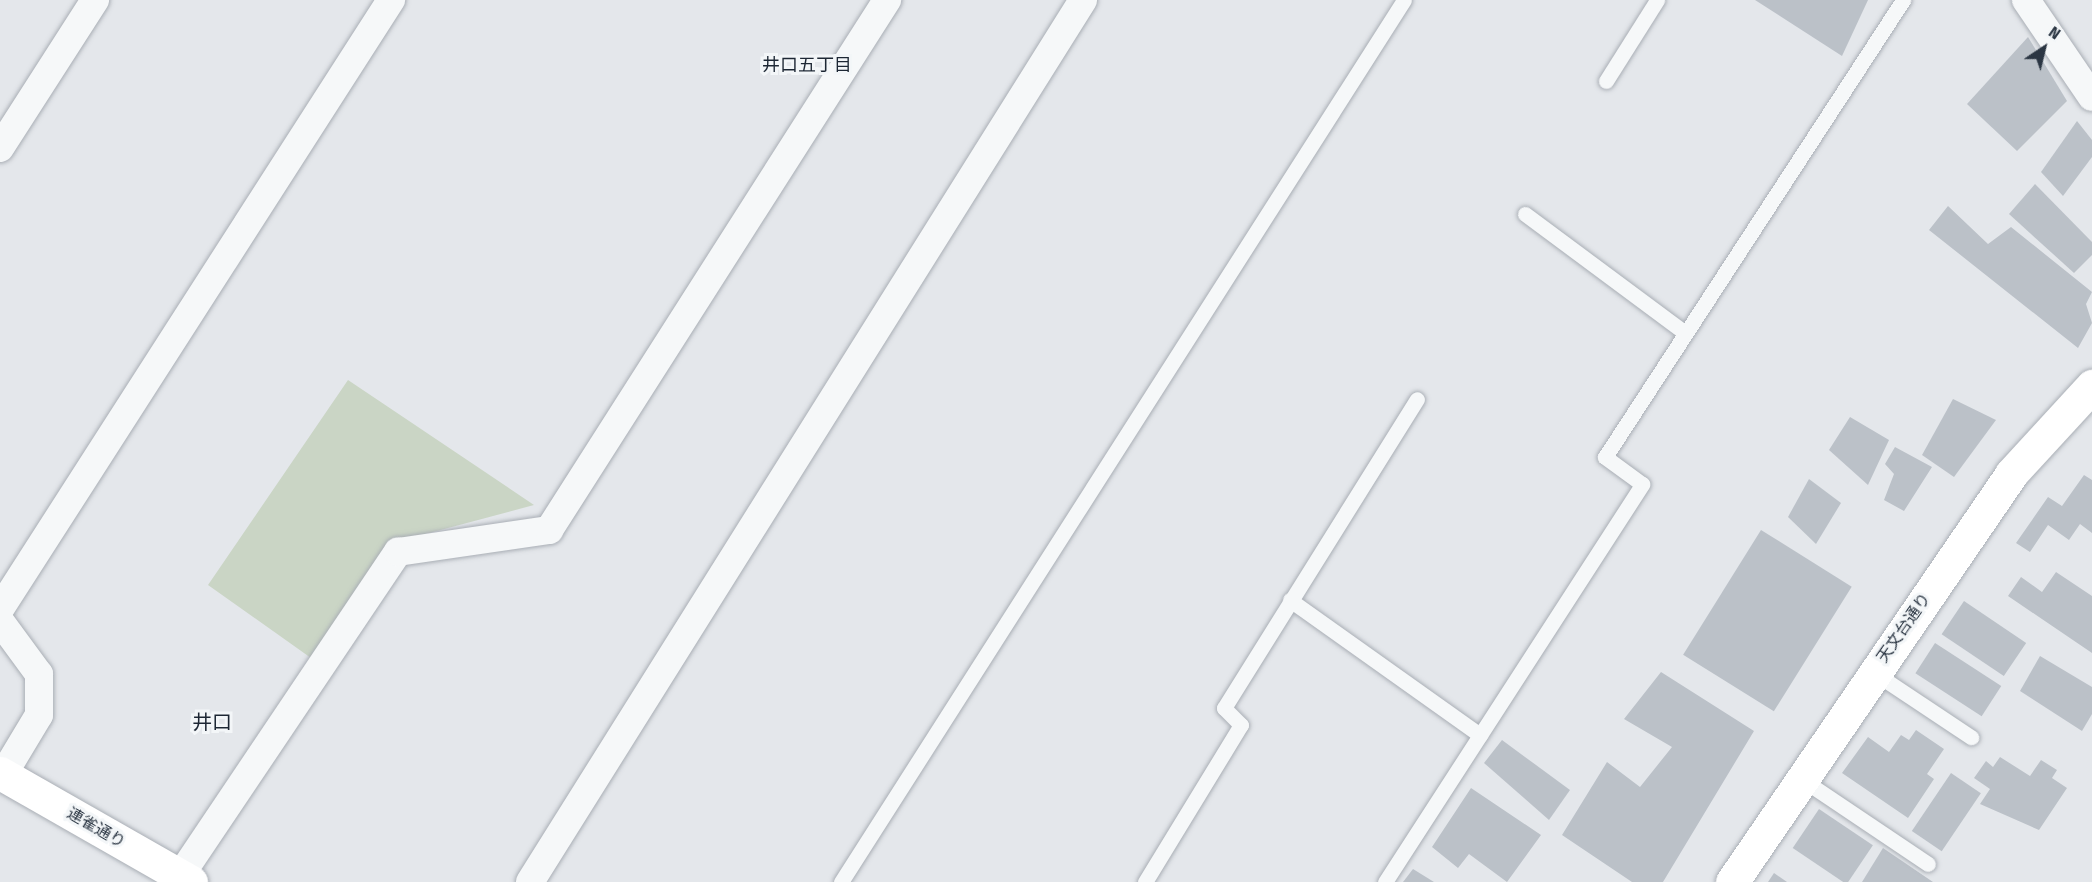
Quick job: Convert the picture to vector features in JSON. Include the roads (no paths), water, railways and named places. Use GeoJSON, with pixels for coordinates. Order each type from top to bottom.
{"type":"FeatureCollection","features":[{"type":"Feature","properties":{"kind":"main road","name":"天文台通り"},"geometry":{"type":"LineString","coordinates":[[1732,882],[1800,778],[2011,474],[2092,386]]}},
{"type":"Feature","properties":{"kind":"main road","name":"連雀通り"},"geometry":{"type":"LineString","coordinates":[[2,774],[186,879]]}},
{"type":"Feature","properties":{"kind":"street"},"geometry":{"type":"LineString","coordinates":[[0,148],[94,0]]}},
{"type":"Feature","properties":{"kind":"street"},"geometry":{"type":"LineString","coordinates":[[0,609],[391,0]]}},
{"type":"Feature","properties":{"kind":"street"},"geometry":{"type":"LineString","coordinates":[[186,879],[398,552],[549,530],[887,0]]}},
{"type":"Feature","properties":{"kind":"street"},"geometry":{"type":"LineString","coordinates":[[530,882],[1083,0]]}},
{"type":"Feature","properties":{"kind":"street"},"geometry":{"type":"LineString","coordinates":[[2026,0],[2092,97]]}},
{"type":"Feature","properties":{"kind":"street"},"geometry":{"type":"LineString","coordinates":[[0,621],[39,674],[39,715],[2,774]]}},
{"type":"Feature","properties":{"kind":"lane"},"geometry":{"type":"LineString","coordinates":[[840,882],[1404,0]]}},
{"type":"Feature","properties":{"kind":"lane"},"geometry":{"type":"LineString","coordinates":[[1606,81],[1657,0]]}},
{"type":"Feature","properties":{"kind":"lane"},"geometry":{"type":"LineString","coordinates":[[1385,882],[1642,484],[1605,457],[1684,332],[1904,0]]}},
{"type":"Feature","properties":{"kind":"lane"},"geometry":{"type":"LineString","coordinates":[[1525,214],[1684,332]]}},
{"type":"Feature","properties":{"kind":"lane"},"geometry":{"type":"LineString","coordinates":[[1145,882],[1240,725],[1224,708],[1417,399]]}},
{"type":"Feature","properties":{"kind":"lane"},"geometry":{"type":"LineString","coordinates":[[1290,600],[1480,735]]}},
{"type":"Feature","properties":{"kind":"lane"},"geometry":{"type":"LineString","coordinates":[[1873,672],[1971,737]]}},
{"type":"Feature","properties":{"kind":"lane"},"geometry":{"type":"LineString","coordinates":[[1800,778],[1928,864]]}},
{"type":"Feature","properties":{"kind":"district","name":"井口五丁目"},"geometry":{"type":"Point","coordinates":[807,65]}},
{"type":"Feature","properties":{"kind":"district","name":"井口"},"geometry":{"type":"Point","coordinates":[212,722]}}]}
